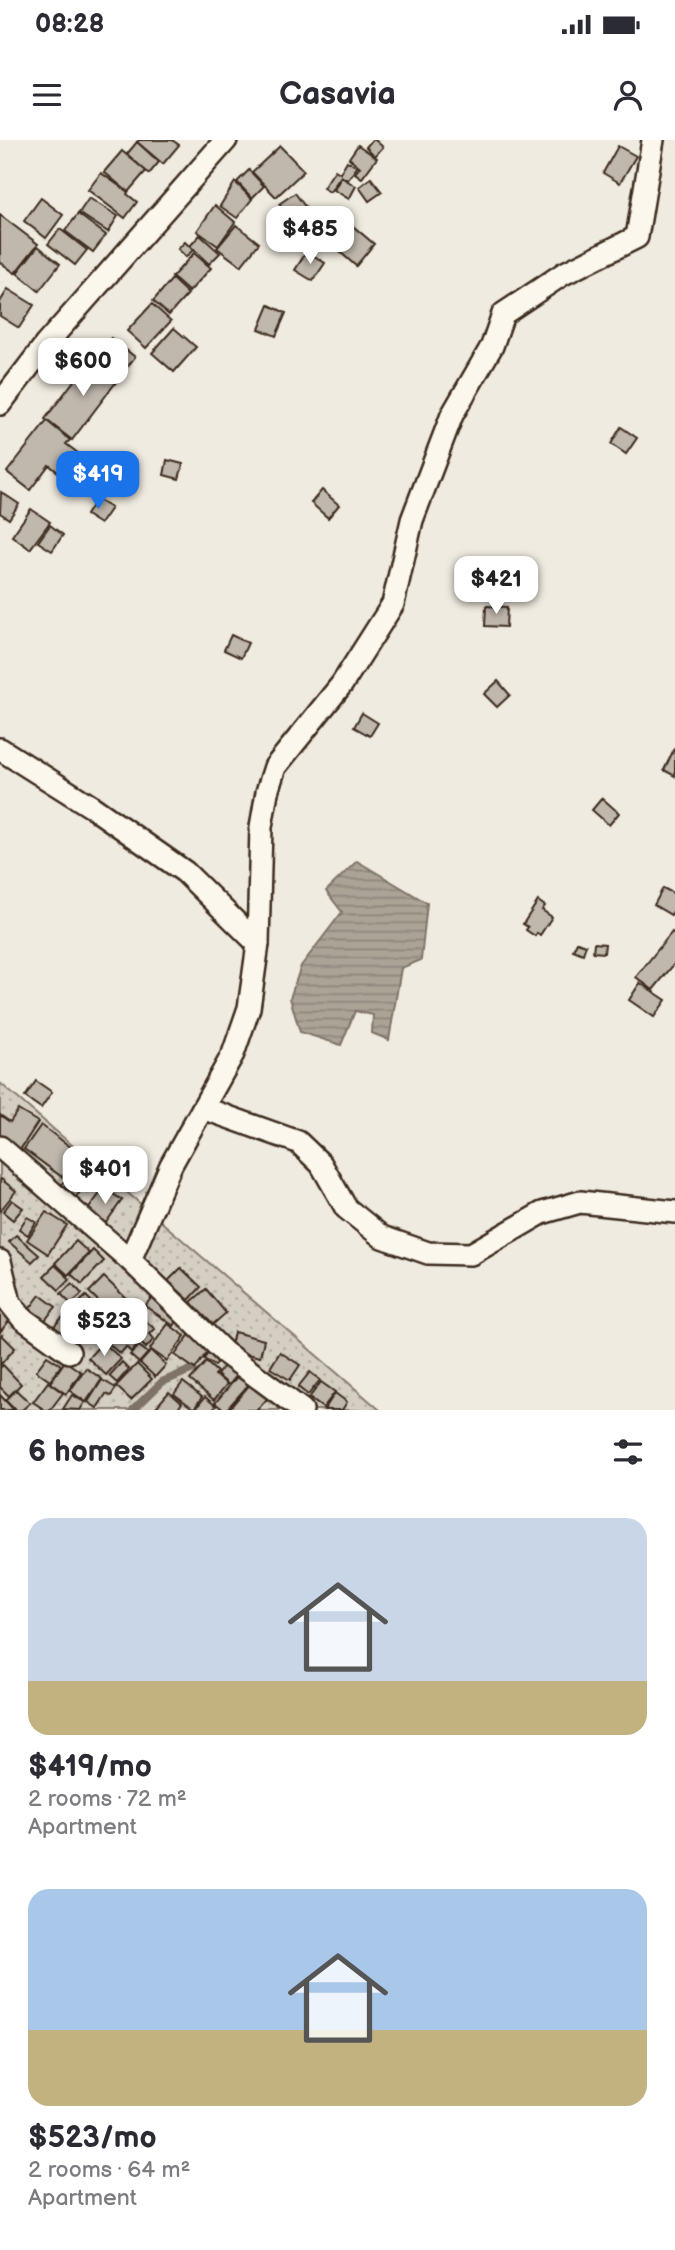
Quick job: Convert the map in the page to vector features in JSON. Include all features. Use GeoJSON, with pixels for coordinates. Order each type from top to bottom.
{"type":"FeatureCollection","features":[{"type":"Feature","properties":{"kind":"street"},"geometry":{"type":"LineString","coordinates":[[0,404],[46,344],[226,140]]}},
{"type":"Feature","properties":{"kind":"street"},"geometry":{"type":"LineString","coordinates":[[130,1260],[172,1165],[233,1054],[249,1008],[258,944],[261,827],[267,792],[275,767],[342,684],[393,604],[412,520],[432,467],[452,415],[492,346],[503,314],[563,274],[638,237],[653,140]]}},
{"type":"Feature","properties":{"kind":"street"},"geometry":{"type":"LineString","coordinates":[[0,749],[92,807],[185,872],[258,944]]}},
{"type":"Feature","properties":{"kind":"street"},"geometry":{"type":"LineString","coordinates":[[203,1108],[298,1142],[321,1164],[346,1208],[382,1237],[428,1253],[471,1254],[542,1213],[580,1202],[675,1212]]}},
{"type":"Feature","properties":{"kind":"street"},"geometry":{"type":"LineString","coordinates":[[0,1147],[130,1260],[225,1353],[302,1410]]}},
{"type":"Feature","properties":{"kind":"street"},"geometry":{"type":"LineString","coordinates":[[0,1261],[10,1303],[22,1318],[69,1352]]}},
{"type":"Feature","properties":{"kind":"shaded area"},"geometry":{"type":"Polygon","coordinates":[[[357,861],[427,903],[421,960],[401,968],[389,1040],[372,1033],[373,1015],[355,1011],[341,1045],[300,1032],[290,998],[301,966],[342,912],[326,891],[357,861]]]}},
{"type":"Feature","properties":{"kind":"shaded area"},"geometry":{"type":"Polygon","coordinates":[[[0,1083],[380,1410],[0,1410],[0,1083]]]}},
{"type":"Feature","properties":{"kind":"building"},"geometry":{"type":"Polygon","coordinates":[[[172,140],[179,145],[163,164],[137,142],[172,140]]]}},
{"type":"Feature","properties":{"kind":"building"},"geometry":{"type":"Polygon","coordinates":[[[372,140],[383,147],[375,156],[366,147],[372,140]]]}},
{"type":"Feature","properties":{"kind":"building"},"geometry":{"type":"Polygon","coordinates":[[[137,142],[159,162],[149,174],[127,154],[137,142]]]}},
{"type":"Feature","properties":{"kind":"building"},"geometry":{"type":"Polygon","coordinates":[[[358,145],[377,158],[362,178],[355,173],[360,167],[349,158],[358,145]]]}},
{"type":"Feature","properties":{"kind":"building"},"geometry":{"type":"Polygon","coordinates":[[[280,146],[304,171],[276,197],[252,172],[280,146]]]}},
{"type":"Feature","properties":{"kind":"building"},"geometry":{"type":"Polygon","coordinates":[[[618,146],[636,156],[620,183],[603,173],[618,146]]]}},
{"type":"Feature","properties":{"kind":"building"},"geometry":{"type":"Polygon","coordinates":[[[122,151],[146,171],[128,192],[104,172],[122,151]]]}},
{"type":"Feature","properties":{"kind":"building"},"geometry":{"type":"Polygon","coordinates":[[[347,161],[357,167],[348,180],[341,176],[330,192],[323,188],[335,170],[340,173],[347,161]]]}},
{"type":"Feature","properties":{"kind":"building"},"geometry":{"type":"Polygon","coordinates":[[[249,170],[264,186],[252,198],[237,182],[249,170]]]}},
{"type":"Feature","properties":{"kind":"building"},"geometry":{"type":"Polygon","coordinates":[[[101,173],[128,192],[137,202],[125,218],[88,190],[101,173]]]}},
{"type":"Feature","properties":{"kind":"building"},"geometry":{"type":"Polygon","coordinates":[[[341,177],[356,186],[349,199],[334,190],[341,177]]]}},
{"type":"Feature","properties":{"kind":"building"},"geometry":{"type":"Polygon","coordinates":[[[371,178],[382,192],[369,201],[359,187],[371,178]]]}},
{"type":"Feature","properties":{"kind":"building"},"geometry":{"type":"Polygon","coordinates":[[[235,182],[252,199],[237,218],[220,206],[235,182]]]}},
{"type":"Feature","properties":{"kind":"building"},"geometry":{"type":"Polygon","coordinates":[[[295,193],[306,208],[290,219],[279,204],[295,193]]]}},
{"type":"Feature","properties":{"kind":"building"},"geometry":{"type":"Polygon","coordinates":[[[41,198],[63,215],[46,238],[24,221],[41,198]]]}},
{"type":"Feature","properties":{"kind":"building"},"geometry":{"type":"Polygon","coordinates":[[[89,198],[118,216],[108,232],[79,213],[89,198]]]}},
{"type":"Feature","properties":{"kind":"building"},"geometry":{"type":"Polygon","coordinates":[[[215,205],[235,222],[218,246],[197,231],[215,205]]]}},
{"type":"Feature","properties":{"kind":"building"},"geometry":{"type":"Polygon","coordinates":[[[334,210],[374,244],[356,266],[316,231],[334,210]]]}},
{"type":"Feature","properties":{"kind":"building"},"geometry":{"type":"Polygon","coordinates":[[[78,214],[106,235],[93,252],[65,231],[78,214]]]}},
{"type":"Feature","properties":{"kind":"building"},"geometry":{"type":"Polygon","coordinates":[[[0,215],[38,244],[15,273],[0,262],[0,215]]]}},
{"type":"Feature","properties":{"kind":"building"},"geometry":{"type":"Polygon","coordinates":[[[236,225],[259,243],[241,266],[217,248],[236,225]]]}},
{"type":"Feature","properties":{"kind":"building"},"geometry":{"type":"Polygon","coordinates":[[[60,229],[87,250],[75,265],[48,244],[60,229]]]}},
{"type":"Feature","properties":{"kind":"building"},"geometry":{"type":"Polygon","coordinates":[[[200,235],[220,253],[209,264],[190,246],[200,235]]]}},
{"type":"Feature","properties":{"kind":"building"},"geometry":{"type":"Polygon","coordinates":[[[185,242],[193,250],[186,257],[178,249],[185,242]]]}},
{"type":"Feature","properties":{"kind":"building"},"geometry":{"type":"Polygon","coordinates":[[[38,246],[60,264],[39,291],[17,273],[38,246]]]}},
{"type":"Feature","properties":{"kind":"building"},"geometry":{"type":"Polygon","coordinates":[[[307,251],[325,263],[313,281],[295,270],[307,251]]]}},
{"type":"Feature","properties":{"kind":"building"},"geometry":{"type":"Polygon","coordinates":[[[194,253],[211,268],[189,292],[172,277],[194,253]]]}},
{"type":"Feature","properties":{"kind":"building"},"geometry":{"type":"Polygon","coordinates":[[[172,279],[188,294],[169,315],[153,301],[172,279]]]}},
{"type":"Feature","properties":{"kind":"building"},"geometry":{"type":"Polygon","coordinates":[[[8,289],[34,305],[19,328],[0,316],[0,302],[8,289]]]}},
{"type":"Feature","properties":{"kind":"building"},"geometry":{"type":"Polygon","coordinates":[[[152,304],[171,321],[146,348],[127,331],[152,304]]]}},
{"type":"Feature","properties":{"kind":"building"},"geometry":{"type":"Polygon","coordinates":[[[269,305],[286,313],[276,336],[259,329],[269,305]]]}},
{"type":"Feature","properties":{"kind":"building"},"geometry":{"type":"Polygon","coordinates":[[[174,328],[196,347],[174,372],[152,353],[174,328]]]}},
{"type":"Feature","properties":{"kind":"building"},"geometry":{"type":"Polygon","coordinates":[[[111,338],[135,357],[124,371],[100,351],[111,338]]]}},
{"type":"Feature","properties":{"kind":"building"},"geometry":{"type":"Polygon","coordinates":[[[105,359],[123,373],[72,440],[45,419],[86,365],[95,372],[105,359]]]}},
{"type":"Feature","properties":{"kind":"building"},"geometry":{"type":"Polygon","coordinates":[[[47,421],[70,440],[66,444],[91,463],[74,485],[49,465],[30,490],[7,472],[47,421]]]}},
{"type":"Feature","properties":{"kind":"building"},"geometry":{"type":"Polygon","coordinates":[[[621,427],[637,438],[626,454],[611,444],[621,427]]]}},
{"type":"Feature","properties":{"kind":"building"},"geometry":{"type":"Polygon","coordinates":[[[167,460],[183,464],[179,479],[164,475],[167,460]]]}},
{"type":"Feature","properties":{"kind":"building"},"geometry":{"type":"Polygon","coordinates":[[[322,490],[339,505],[328,518],[311,503],[322,490]]]}},
{"type":"Feature","properties":{"kind":"building"},"geometry":{"type":"Polygon","coordinates":[[[1,492],[19,504],[9,519],[0,513],[1,492]]]}},
{"type":"Feature","properties":{"kind":"building"},"geometry":{"type":"Polygon","coordinates":[[[96,499],[111,508],[100,524],[86,515],[96,499]]]}},
{"type":"Feature","properties":{"kind":"building"},"geometry":{"type":"Polygon","coordinates":[[[31,509],[50,522],[30,549],[12,536],[31,509]]]}},
{"type":"Feature","properties":{"kind":"building"},"geometry":{"type":"Polygon","coordinates":[[[50,525],[63,535],[52,551],[38,542],[50,525]]]}},
{"type":"Feature","properties":{"kind":"building"},"geometry":{"type":"Polygon","coordinates":[[[486,606],[507,607],[506,627],[485,626],[486,606]]]}},
{"type":"Feature","properties":{"kind":"building"},"geometry":{"type":"Polygon","coordinates":[[[231,635],[248,643],[241,658],[224,650],[231,635]]]}},
{"type":"Feature","properties":{"kind":"building"},"geometry":{"type":"Polygon","coordinates":[[[498,681],[510,695],[497,707],[484,694],[498,681]]]}},
{"type":"Feature","properties":{"kind":"building"},"geometry":{"type":"Polygon","coordinates":[[[362,713],[378,723],[370,736],[354,727],[362,713]]]}},
{"type":"Feature","properties":{"kind":"building"},"geometry":{"type":"Polygon","coordinates":[[[675,749],[675,776],[664,770],[675,749]]]}},
{"type":"Feature","properties":{"kind":"building"},"geometry":{"type":"Polygon","coordinates":[[[602,798],[619,813],[609,825],[592,810],[602,798]]]}},
{"type":"Feature","properties":{"kind":"building"},"geometry":{"type":"Polygon","coordinates":[[[663,888],[675,894],[675,908],[671,915],[654,905],[663,888]]]}},
{"type":"Feature","properties":{"kind":"building"},"geometry":{"type":"Polygon","coordinates":[[[538,901],[545,906],[542,910],[552,917],[540,935],[537,933],[535,936],[526,930],[528,927],[523,924],[538,901]]]}},
{"type":"Feature","properties":{"kind":"building"},"geometry":{"type":"Polygon","coordinates":[[[672,932],[675,935],[675,963],[653,990],[636,977],[672,932]]]}},
{"type":"Feature","properties":{"kind":"building"},"geometry":{"type":"Polygon","coordinates":[[[577,942],[586,945],[583,954],[573,950],[577,942]]]}},
{"type":"Feature","properties":{"kind":"building"},"geometry":{"type":"Polygon","coordinates":[[[594,943],[605,944],[604,953],[593,952],[594,943]]]}},
{"type":"Feature","properties":{"kind":"building"},"geometry":{"type":"Polygon","coordinates":[[[640,983],[666,1000],[654,1017],[629,1000],[640,983]]]}},
{"type":"Feature","properties":{"kind":"building"},"geometry":{"type":"Polygon","coordinates":[[[36,1081],[52,1092],[41,1108],[25,1097],[36,1081]]]}},
{"type":"Feature","properties":{"kind":"building"},"geometry":{"type":"Polygon","coordinates":[[[18,1110],[38,1122],[18,1153],[0,1141],[0,1115],[10,1122],[18,1110]]]}},
{"type":"Feature","properties":{"kind":"building"},"geometry":{"type":"Polygon","coordinates":[[[41,1125],[80,1154],[62,1177],[24,1149],[41,1125]]]}},
{"type":"Feature","properties":{"kind":"building"},"geometry":{"type":"Polygon","coordinates":[[[74,1168],[89,1180],[73,1201],[58,1189],[74,1168]]]}},
{"type":"Feature","properties":{"kind":"building"},"geometry":{"type":"Polygon","coordinates":[[[0,1180],[16,1191],[0,1211],[0,1180]]]}},
{"type":"Feature","properties":{"kind":"building"},"geometry":{"type":"Polygon","coordinates":[[[104,1188],[122,1200],[105,1224],[87,1211],[104,1188]]]}},
{"type":"Feature","properties":{"kind":"building"},"geometry":{"type":"Polygon","coordinates":[[[12,1200],[23,1208],[13,1220],[3,1212],[12,1200]]]}},
{"type":"Feature","properties":{"kind":"building"},"geometry":{"type":"Polygon","coordinates":[[[46,1212],[67,1225],[48,1254],[27,1240],[46,1212]]]}},
{"type":"Feature","properties":{"kind":"building"},"geometry":{"type":"Polygon","coordinates":[[[27,1217],[36,1222],[28,1235],[19,1229],[27,1217]]]}},
{"type":"Feature","properties":{"kind":"building"},"geometry":{"type":"Polygon","coordinates":[[[16,1235],[39,1255],[32,1262],[9,1242],[16,1235]]]}},
{"type":"Feature","properties":{"kind":"building"},"geometry":{"type":"Polygon","coordinates":[[[76,1241],[89,1253],[68,1275],[55,1263],[76,1241]]]}},
{"type":"Feature","properties":{"kind":"building"},"geometry":{"type":"Polygon","coordinates":[[[93,1250],[104,1261],[82,1284],[71,1274],[93,1250]]]}},
{"type":"Feature","properties":{"kind":"building"},"geometry":{"type":"Polygon","coordinates":[[[55,1265],[70,1279],[59,1290],[44,1276],[55,1265]]]}},
{"type":"Feature","properties":{"kind":"building"},"geometry":{"type":"Polygon","coordinates":[[[181,1268],[201,1287],[189,1300],[168,1281],[181,1268]]]}},
{"type":"Feature","properties":{"kind":"building"},"geometry":{"type":"Polygon","coordinates":[[[104,1277],[132,1304],[117,1319],[89,1292],[104,1277]]]}},
{"type":"Feature","properties":{"kind":"building"},"geometry":{"type":"Polygon","coordinates":[[[72,1283],[82,1294],[71,1304],[61,1294],[72,1283]]]}},
{"type":"Feature","properties":{"kind":"building"},"geometry":{"type":"Polygon","coordinates":[[[206,1289],[226,1313],[211,1326],[191,1302],[206,1289]]]}},
{"type":"Feature","properties":{"kind":"building"},"geometry":{"type":"Polygon","coordinates":[[[40,1295],[56,1307],[41,1325],[26,1314],[40,1295]]]}},
{"type":"Feature","properties":{"kind":"building"},"geometry":{"type":"Polygon","coordinates":[[[86,1296],[115,1325],[106,1334],[77,1305],[86,1296]]]}},
{"type":"Feature","properties":{"kind":"building"},"geometry":{"type":"Polygon","coordinates":[[[152,1297],[180,1316],[174,1326],[145,1306],[152,1297]]]}},
{"type":"Feature","properties":{"kind":"building"},"geometry":{"type":"Polygon","coordinates":[[[0,1303],[14,1315],[0,1332],[0,1303]]]}},
{"type":"Feature","properties":{"kind":"building"},"geometry":{"type":"Polygon","coordinates":[[[137,1314],[155,1329],[150,1334],[154,1339],[146,1348],[139,1341],[142,1339],[127,1325],[137,1314]]]}},
{"type":"Feature","properties":{"kind":"building"},"geometry":{"type":"Polygon","coordinates":[[[65,1315],[72,1323],[61,1334],[54,1326],[65,1315]]]}},
{"type":"Feature","properties":{"kind":"building"},"geometry":{"type":"Polygon","coordinates":[[[82,1324],[87,1333],[71,1343],[66,1333],[82,1324]]]}},
{"type":"Feature","properties":{"kind":"building"},"geometry":{"type":"Polygon","coordinates":[[[168,1324],[185,1336],[167,1361],[150,1349],[168,1324]]]}},
{"type":"Feature","properties":{"kind":"building"},"geometry":{"type":"Polygon","coordinates":[[[122,1325],[140,1342],[131,1352],[126,1347],[120,1354],[106,1341],[122,1325]]]}},
{"type":"Feature","properties":{"kind":"building"},"geometry":{"type":"Polygon","coordinates":[[[193,1330],[213,1344],[195,1369],[175,1355],[193,1330]]]}},
{"type":"Feature","properties":{"kind":"building"},"geometry":{"type":"Polygon","coordinates":[[[234,1332],[264,1340],[260,1357],[230,1350],[234,1332]]]}},
{"type":"Feature","properties":{"kind":"building"},"geometry":{"type":"Polygon","coordinates":[[[2,1335],[15,1348],[0,1365],[0,1337],[2,1335]]]}},
{"type":"Feature","properties":{"kind":"building"},"geometry":{"type":"Polygon","coordinates":[[[103,1342],[121,1359],[106,1375],[88,1358],[103,1342]]]}},
{"type":"Feature","properties":{"kind":"building"},"geometry":{"type":"Polygon","coordinates":[[[139,1346],[148,1353],[139,1363],[130,1355],[139,1346]]]}},
{"type":"Feature","properties":{"kind":"building"},"geometry":{"type":"Polygon","coordinates":[[[210,1350],[221,1358],[215,1366],[204,1359],[210,1350]]]}},
{"type":"Feature","properties":{"kind":"building"},"geometry":{"type":"Polygon","coordinates":[[[151,1351],[166,1365],[155,1377],[140,1363],[151,1351]]]}},
{"type":"Feature","properties":{"kind":"building"},"geometry":{"type":"Polygon","coordinates":[[[280,1352],[300,1365],[290,1380],[270,1368],[280,1352]]]}},
{"type":"Feature","properties":{"kind":"building"},"geometry":{"type":"Polygon","coordinates":[[[47,1356],[61,1365],[50,1381],[36,1371],[47,1356]]]}},
{"type":"Feature","properties":{"kind":"building"},"geometry":{"type":"Polygon","coordinates":[[[65,1361],[81,1372],[66,1394],[50,1383],[65,1361]]]}},
{"type":"Feature","properties":{"kind":"building"},"geometry":{"type":"Polygon","coordinates":[[[122,1362],[129,1369],[117,1383],[109,1376],[122,1362]]]}},
{"type":"Feature","properties":{"kind":"building"},"geometry":{"type":"Polygon","coordinates":[[[206,1362],[217,1372],[215,1375],[227,1384],[214,1400],[190,1380],[206,1362]]]}},
{"type":"Feature","properties":{"kind":"building"},"geometry":{"type":"Polygon","coordinates":[[[227,1362],[240,1372],[229,1385],[217,1375],[227,1362]]]}},
{"type":"Feature","properties":{"kind":"building"},"geometry":{"type":"Polygon","coordinates":[[[137,1364],[152,1379],[131,1400],[116,1386],[137,1364]]]}},
{"type":"Feature","properties":{"kind":"building"},"geometry":{"type":"Polygon","coordinates":[[[3,1365],[21,1384],[9,1396],[0,1387],[0,1368],[3,1365]]]}},
{"type":"Feature","properties":{"kind":"building"},"geometry":{"type":"Polygon","coordinates":[[[86,1368],[102,1379],[86,1402],[70,1391],[86,1368]]]}},
{"type":"Feature","properties":{"kind":"building"},"geometry":{"type":"Polygon","coordinates":[[[310,1372],[320,1380],[308,1395],[298,1387],[310,1372]]]}},
{"type":"Feature","properties":{"kind":"building"},"geometry":{"type":"Polygon","coordinates":[[[240,1373],[251,1382],[224,1410],[215,1403],[240,1373]]]}},
{"type":"Feature","properties":{"kind":"building"},"geometry":{"type":"Polygon","coordinates":[[[102,1380],[116,1388],[111,1396],[106,1394],[97,1408],[88,1402],[102,1380]]]}},
{"type":"Feature","properties":{"kind":"building"},"geometry":{"type":"Polygon","coordinates":[[[48,1382],[63,1393],[50,1410],[45,1410],[33,1402],[48,1382]]]}},
{"type":"Feature","properties":{"kind":"building"},"geometry":{"type":"Polygon","coordinates":[[[183,1382],[202,1397],[194,1409],[174,1394],[183,1382]]]}},
{"type":"Feature","properties":{"kind":"building"},"geometry":{"type":"Polygon","coordinates":[[[321,1382],[335,1392],[323,1408],[309,1398],[321,1382]]]}},
{"type":"Feature","properties":{"kind":"building"},"geometry":{"type":"Polygon","coordinates":[[[251,1383],[268,1398],[257,1410],[228,1410],[251,1383]]]}},
{"type":"Feature","properties":{"kind":"building"},"geometry":{"type":"Polygon","coordinates":[[[16,1390],[30,1403],[22,1410],[16,1410],[6,1400],[16,1390]]]}},
{"type":"Feature","properties":{"kind":"building"},"geometry":{"type":"Polygon","coordinates":[[[169,1392],[182,1403],[177,1410],[162,1410],[157,1406],[169,1392]]]}},
{"type":"Feature","properties":{"kind":"building"},"geometry":{"type":"Polygon","coordinates":[[[335,1393],[347,1402],[342,1410],[324,1410],[335,1393]]]}},
{"type":"Feature","properties":{"kind":"building"},"geometry":{"type":"Polygon","coordinates":[[[0,1395],[14,1410],[0,1410],[0,1395]]]}},
{"type":"Feature","properties":{"kind":"building"},"geometry":{"type":"Polygon","coordinates":[[[72,1395],[85,1402],[80,1410],[63,1409],[72,1395]]]}},
{"type":"Feature","properties":{"kind":"building"},"geometry":{"type":"Polygon","coordinates":[[[205,1397],[216,1406],[213,1410],[200,1410],[197,1407],[205,1397]]]}},
{"type":"Feature","properties":{"kind":"waterway"},"geometry":{"type":"LineString","coordinates":[[133,1410],[162,1382],[193,1369]]}}]}
